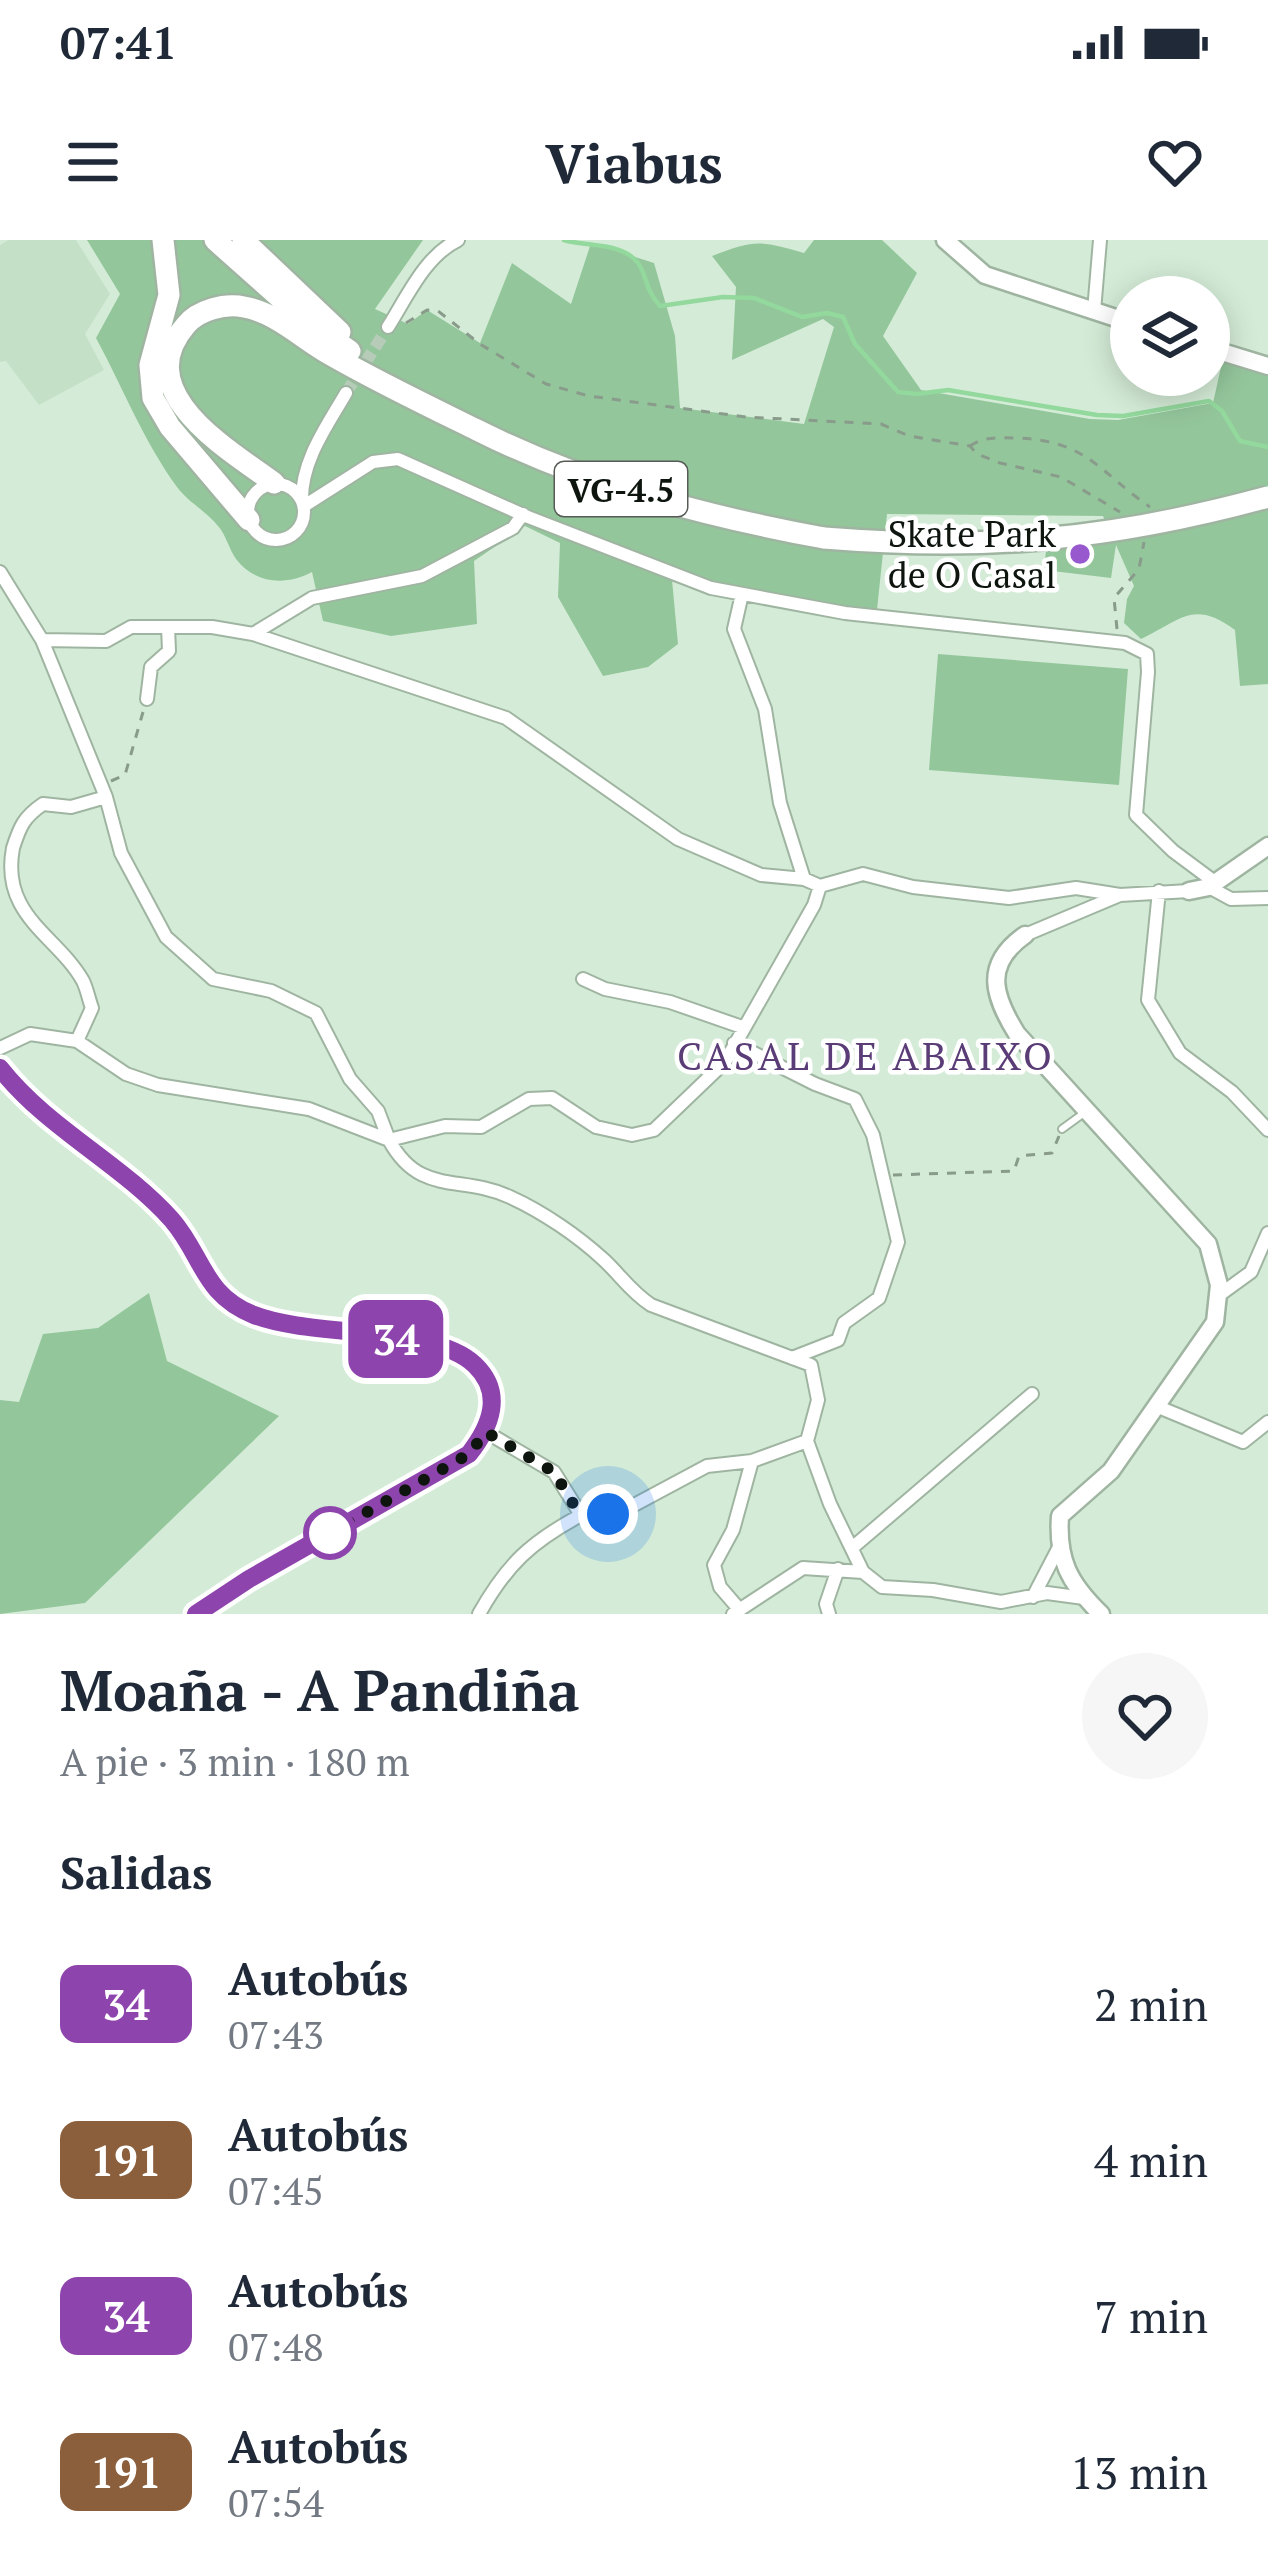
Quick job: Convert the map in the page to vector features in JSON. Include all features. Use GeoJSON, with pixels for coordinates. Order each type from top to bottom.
{"type":"FeatureCollection","features":[{"type":"Feature","properties":{"kind":"highway"},"geometry":{"type":"LineString","coordinates":[[164,240],[170,295],[150,365],[153,398],[161,416],[249,520]]}},
{"type":"Feature","properties":{"kind":"highway","name":"VG-4.5"},"geometry":{"type":"LineString","coordinates":[[215,240],[298,314],[430,405],[517,448],[633,494],[704,514],[824,538],[1016,544],[1153,526],[1268,497]]}},
{"type":"Feature","properties":{"kind":"highway"},"geometry":{"type":"LineString","coordinates":[[243,240],[378,371]]}},
{"type":"Feature","properties":{"kind":"highway"},"geometry":{"type":"LineString","coordinates":[[275,483],[197,426],[178,401],[168,377],[172,344],[189,320],[226,307],[265,313],[330,355],[430,405]]}},
{"type":"Feature","properties":{"kind":"main road"},"geometry":{"type":"LineString","coordinates":[[0,1068],[38,1111],[173,1221],[210,1282],[230,1304],[289,1326],[425,1342],[455,1350],[489,1382],[493,1402],[486,1432],[469,1454],[196,1614]]}},
{"type":"Feature","properties":{"kind":"street"},"geometry":{"type":"LineString","coordinates":[[423,272],[433,240]]}},
{"type":"Feature","properties":{"kind":"street"},"geometry":{"type":"LineString","coordinates":[[391,322],[436,255],[460,240]]}},
{"type":"Feature","properties":{"kind":"street"},"geometry":{"type":"LineString","coordinates":[[945,240],[985,275],[1110,316]]}},
{"type":"Feature","properties":{"kind":"street"},"geometry":{"type":"LineString","coordinates":[[1094,311],[1100,240]]}},
{"type":"Feature","properties":{"kind":"street"},"geometry":{"type":"LineString","coordinates":[[1230,354],[1268,367]]}},
{"type":"Feature","properties":{"kind":"street"},"geometry":{"type":"LineString","coordinates":[[312,452],[253,495],[249,520],[260,535],[278,540],[295,532],[304,516],[302,484],[312,452],[346,393]]}},
{"type":"Feature","properties":{"kind":"street"},"geometry":{"type":"LineString","coordinates":[[303,503],[373,462],[398,459],[633,560],[711,588],[845,613],[1125,643],[1147,654],[1136,815],[1231,899],[1268,898]]}},
{"type":"Feature","properties":{"kind":"street"},"geometry":{"type":"LineString","coordinates":[[275,483],[292,488],[303,503]]}},
{"type":"Feature","properties":{"kind":"street"},"geometry":{"type":"LineString","coordinates":[[253,634],[312,598],[422,576],[513,527],[524,514]]}},
{"type":"Feature","properties":{"kind":"street"},"geometry":{"type":"LineString","coordinates":[[0,572],[42,640],[106,797],[122,853],[166,938],[214,979],[271,992],[316,1013],[350,1079],[378,1111],[400,1160],[414,1174],[508,1195],[560,1226],[605,1261],[630,1292],[651,1305],[811,1365],[818,1400],[807,1441],[830,1504],[863,1572],[883,1587],[1000,1602],[1047,1593],[1084,1598]]}},
{"type":"Feature","properties":{"kind":"street"},"geometry":{"type":"LineString","coordinates":[[742,594],[734,629],[765,710],[780,803],[805,879]]}},
{"type":"Feature","properties":{"kind":"street"},"geometry":{"type":"LineString","coordinates":[[147,699],[151,667],[169,651],[168,627]]}},
{"type":"Feature","properties":{"kind":"street"},"geometry":{"type":"LineString","coordinates":[[42,640],[88,644],[131,628],[212,627],[253,634],[506,718],[678,839],[761,875],[805,879],[820,886],[863,874],[913,886],[1009,898],[1076,888],[1120,895],[1189,891],[1213,885],[1268,846]]}},
{"type":"Feature","properties":{"kind":"street"},"geometry":{"type":"LineString","coordinates":[[77,1041],[92,1008],[84,982],[65,957],[35,933],[9,888],[10,858],[23,817],[43,804],[71,808],[106,797]]}},
{"type":"Feature","properties":{"kind":"street"},"geometry":{"type":"LineString","coordinates":[[0,1048],[30,1034],[77,1041],[126,1074],[158,1085],[309,1109],[389,1140],[445,1126],[481,1127],[529,1099],[552,1099],[596,1127],[632,1135],[654,1130],[724,1062],[814,905],[820,886]]}},
{"type":"Feature","properties":{"kind":"street"},"geometry":{"type":"LineString","coordinates":[[1159,891],[1148,1000],[1180,1052],[1232,1091],[1268,1130]]}},
{"type":"Feature","properties":{"kind":"street"},"geometry":{"type":"LineString","coordinates":[[1033,1597],[1058,1549],[1060,1516],[1112,1471],[1215,1322],[1220,1285],[1208,1244],[1017,1034],[997,1002],[994,986],[999,968],[1005,954],[1025,935],[1120,895]]}},
{"type":"Feature","properties":{"kind":"street"},"geometry":{"type":"LineString","coordinates":[[583,979],[742,1027]]}},
{"type":"Feature","properties":{"kind":"street"},"geometry":{"type":"LineString","coordinates":[[734,1043],[855,1099],[873,1135],[898,1242],[879,1298],[844,1323],[838,1340],[792,1358]]}},
{"type":"Feature","properties":{"kind":"street"},"geometry":{"type":"LineString","coordinates":[[1218,1296],[1251,1272],[1268,1233]]}},
{"type":"Feature","properties":{"kind":"street"},"geometry":{"type":"LineString","coordinates":[[851,1548],[1032,1394]]}},
{"type":"Feature","properties":{"kind":"street"},"geometry":{"type":"LineString","coordinates":[[1156,1406],[1243,1442],[1268,1422]]}},
{"type":"Feature","properties":{"kind":"street"},"geometry":{"type":"LineString","coordinates":[[486,1432],[554,1472],[580,1515]]}},
{"type":"Feature","properties":{"kind":"street"},"geometry":{"type":"LineString","coordinates":[[479,1614],[497,1582],[538,1538],[580,1515],[608,1514],[707,1466],[752,1461],[807,1441]]}},
{"type":"Feature","properties":{"kind":"street"},"geometry":{"type":"LineString","coordinates":[[752,1461],[733,1530],[714,1565],[720,1587],[736,1612],[803,1568],[863,1572]]}},
{"type":"Feature","properties":{"kind":"street"},"geometry":{"type":"LineString","coordinates":[[1058,1549],[1084,1598],[1101,1614]]}},
{"type":"Feature","properties":{"kind":"street"},"geometry":{"type":"LineString","coordinates":[[829,1614],[826,1604],[838,1569]]}},
{"type":"Feature","properties":{"kind":"lane"},"geometry":{"type":"LineString","coordinates":[[1062,1129],[1087,1112]]}},
{"type":"Feature","properties":{"kind":"path"},"geometry":{"type":"LineString","coordinates":[[391,322],[408,324],[427,310],[438,311],[533,378],[589,396],[746,417],[868,421],[909,436],[970,446],[1000,463],[1061,477],[1125,514]]}},
{"type":"Feature","properties":{"kind":"path"},"geometry":{"type":"LineString","coordinates":[[970,446],[996,438],[1070,446],[1108,470],[1150,507],[1165,511]]}},
{"type":"Feature","properties":{"kind":"path"},"geometry":{"type":"LineString","coordinates":[[1125,643],[1114,623],[1114,598],[1139,569],[1145,550],[1143,535]]}},
{"type":"Feature","properties":{"kind":"path"},"geometry":{"type":"LineString","coordinates":[[125,775],[147,699]]}},
{"type":"Feature","properties":{"kind":"path"},"geometry":{"type":"LineString","coordinates":[[883,1176],[1014,1171],[1019,1156],[1052,1153],[1062,1129]]}},
{"type":"Feature","properties":{"kind":"shaded area"},"geometry":{"type":"Polygon","coordinates":[[[8,240],[76,240],[110,294],[85,334],[104,370],[39,405],[6,361],[0,362],[0,245],[8,240]]]}},
{"type":"Feature","properties":{"kind":"green space"},"geometry":{"type":"Polygon","coordinates":[[[87,240],[423,240],[375,309],[408,324],[427,310],[480,343],[512,263],[571,304],[591,243],[654,263],[675,336],[680,408],[804,424],[834,327],[823,319],[732,360],[736,287],[712,256],[757,244],[804,253],[814,240],[882,240],[917,273],[883,336],[921,390],[1118,420],[1230,396],[1230,360],[1268,374],[1268,684],[1240,686],[1235,630],[1208,616],[1187,616],[1141,639],[1124,623],[1134,586],[1116,545],[1111,578],[1044,570],[1048,531],[1112,537],[1103,516],[887,514],[877,610],[773,596],[671,569],[678,644],[648,667],[603,676],[558,597],[560,543],[525,526],[474,561],[477,624],[391,636],[323,621],[312,572],[282,581],[252,574],[236,559],[218,526],[181,492],[165,469],[96,338],[120,294],[87,240]]]}},
{"type":"Feature","properties":{"kind":"green space"},"geometry":{"type":"Polygon","coordinates":[[[938,654],[1128,669],[1119,785],[929,770],[938,654]]]}},
{"type":"Feature","properties":{"kind":"green space"},"geometry":{"type":"Polygon","coordinates":[[[149,1293],[167,1361],[279,1416],[85,1603],[0,1614],[0,1400],[19,1402],[43,1334],[98,1328],[149,1293]]]}},
{"type":"Feature","properties":{"kind":"waterway"},"geometry":{"type":"LineString","coordinates":[[564,240],[614,248],[631,256],[660,306],[723,297],[754,298],[802,317],[827,313],[843,317],[855,344],[898,392],[948,390],[1123,416],[1209,401],[1222,411],[1240,441],[1268,447]]}},
{"type":"Feature","properties":{"kind":"tunnel"},"geometry":{"type":"LineString","coordinates":[[346,393],[388,327]]}},
{"type":"Feature","properties":{"kind":"bus line","name":"34"},"geometry":{"type":"LineString","coordinates":[[0,1068],[38,1111],[173,1221],[210,1282],[230,1304],[289,1326],[425,1342],[455,1350],[489,1382],[490,1421],[469,1454],[196,1614]]}},
{"type":"Feature","properties":{"kind":"place","name":"Skate Park de O Casal"},"geometry":{"type":"Point","coordinates":[1080,554]}},
{"type":"Feature","properties":{"kind":"district","name":"CASAL DE ABAIXO"},"geometry":{"type":"Point","coordinates":[866,1055]}},
{"type":"Feature","properties":{"kind":"route"},"geometry":{"type":"LineString","coordinates":[[330,1533],[469,1454],[486,1432],[554,1472],[580,1515],[608,1514]]}}]}
